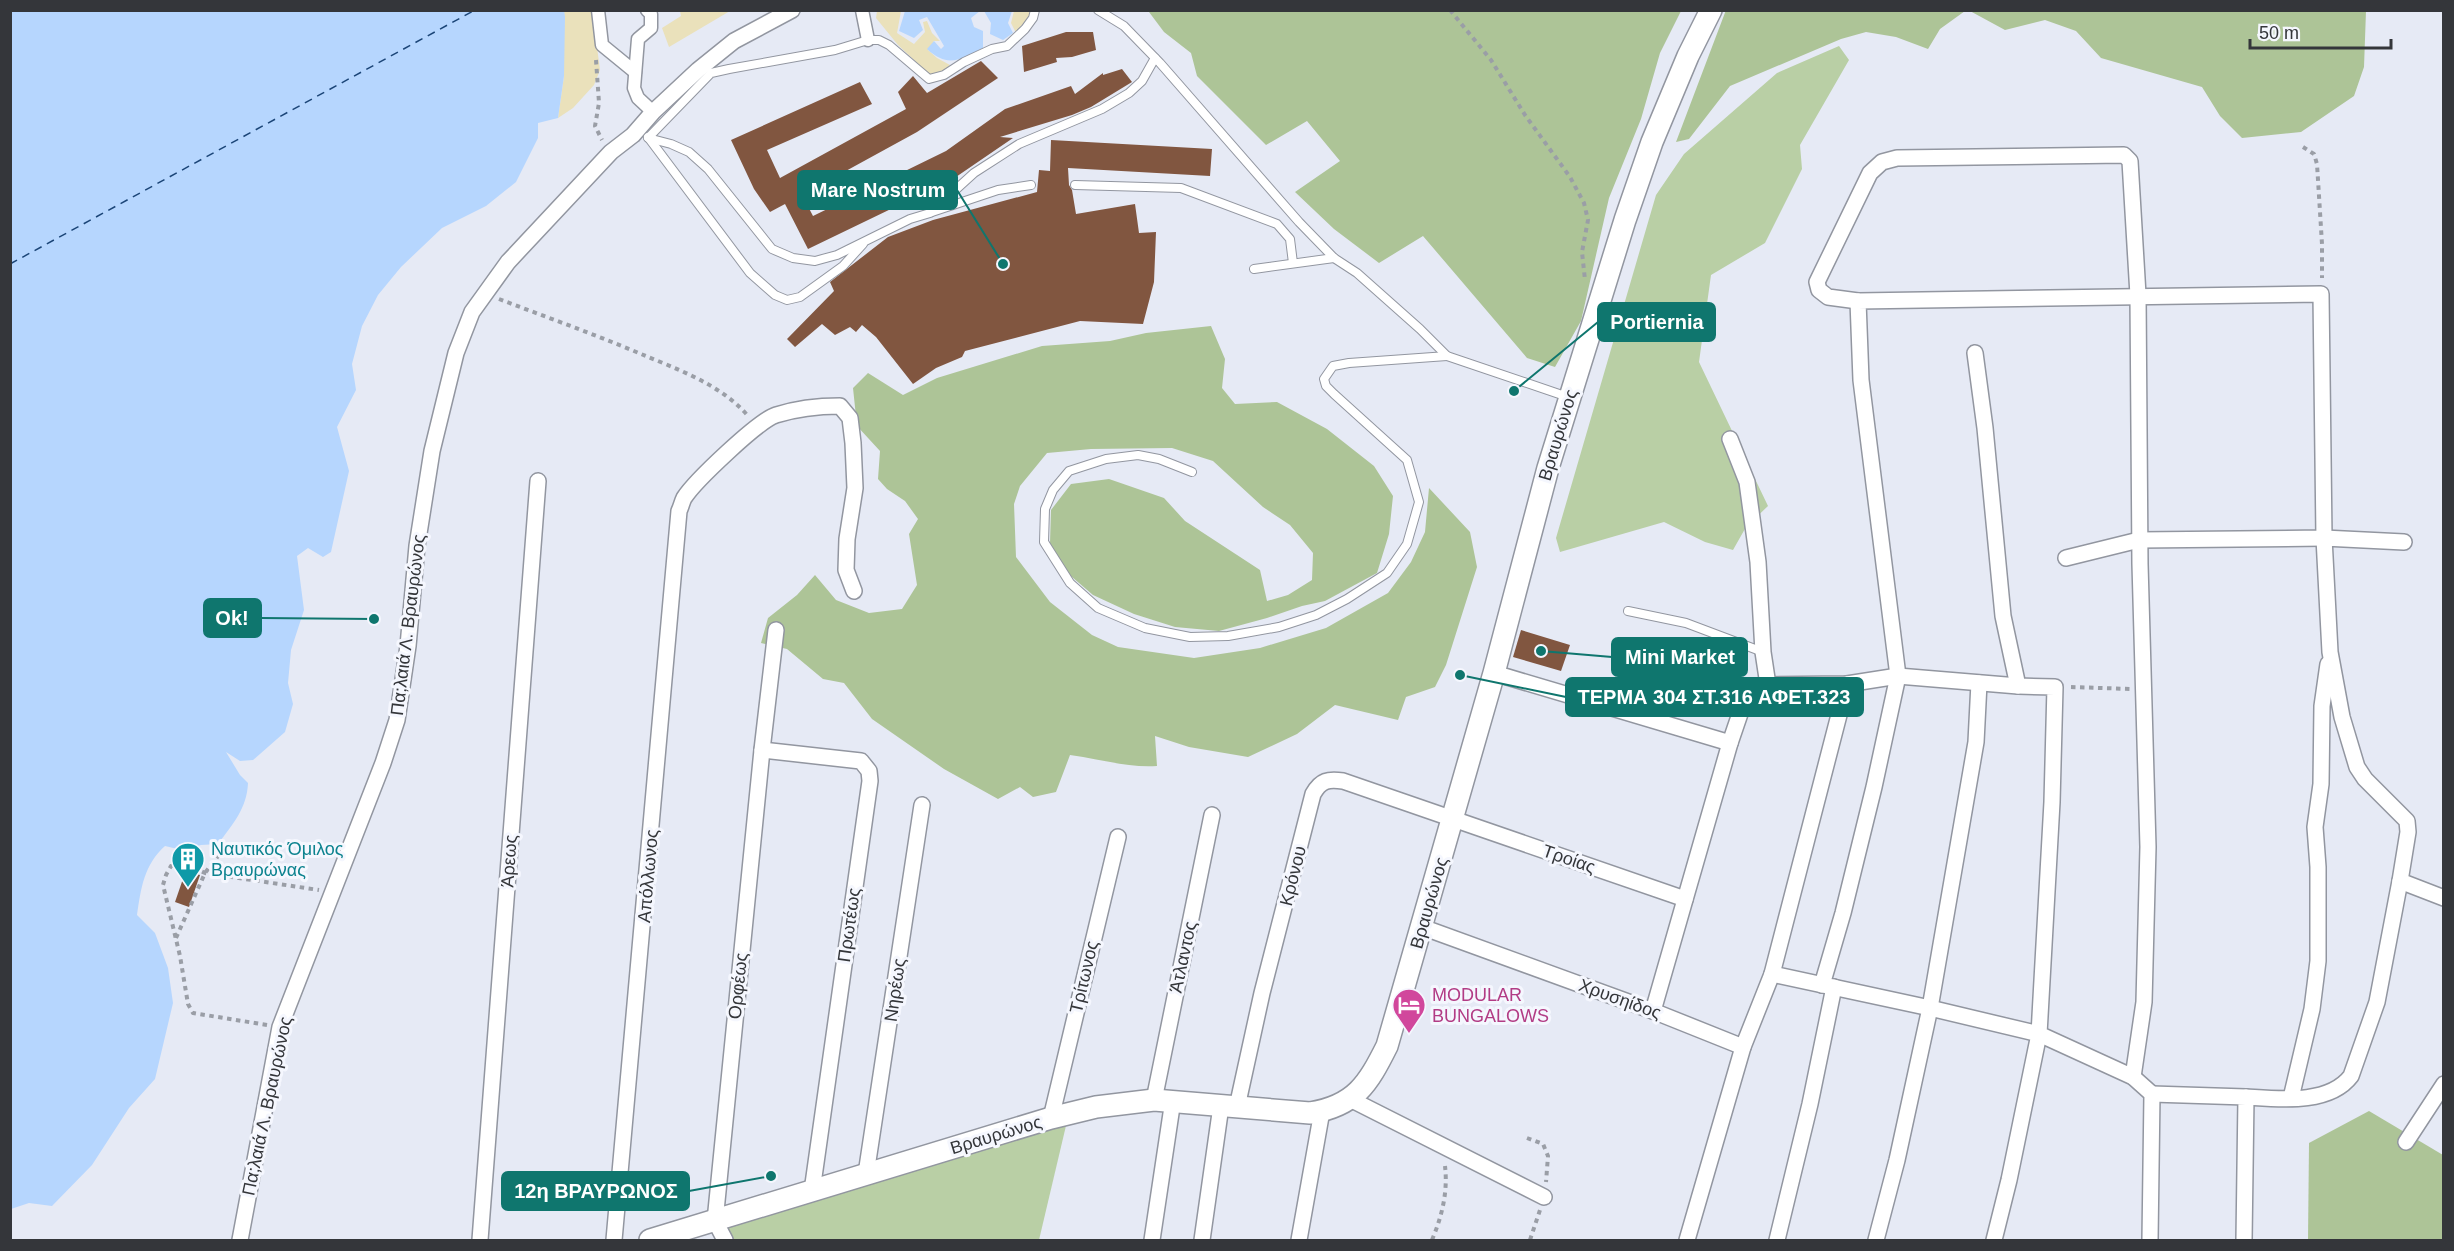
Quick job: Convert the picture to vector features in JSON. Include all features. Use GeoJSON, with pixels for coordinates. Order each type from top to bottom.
{"type":"FeatureCollection","features":[{"type":"Feature","properties":{"kind":"main road","name":"Βραυρώνος"},"geometry":{"type":"LineString","coordinates":[[650,1240],[1051,1118],[1096,1107],[1163,1100],[1298,1113],[1322,1111],[1350,1099],[1375,1072],[1387,1046],[1454,818],[1527,541],[1624,220],[1652,142],[1688,56],[1711,10]]}},
{"type":"Feature","properties":{"kind":"street"},"geometry":{"type":"LineString","coordinates":[[598,10],[602,45],[635,72]]}},
{"type":"Feature","properties":{"kind":"street"},"geometry":{"type":"LineString","coordinates":[[647,10],[651,14],[651,28],[638,39],[634,88],[638,98],[653,112]]}},
{"type":"Feature","properties":{"kind":"street","name":"Πα;λαιά Λ. Βραυρώνος"},"geometry":{"type":"LineString","coordinates":[[240,1240],[280,1027],[383,763],[397,720],[408,646],[417,546],[432,450],[456,353],[472,312],[508,262],[611,152],[633,135],[643,133],[653,112],[698,70],[734,41],[792,10]]}},
{"type":"Feature","properties":{"kind":"street"},"geometry":{"type":"LineString","coordinates":[[862,10],[868,40]]}},
{"type":"Feature","properties":{"kind":"street"},"geometry":{"type":"LineString","coordinates":[[1772,974],[2038,1034],[2133,1077],[2152,1094],[2311,1097],[2333,1090],[2344,1084],[2350,1076],[2377,1002],[2408,832],[2407,821],[2356,767],[2342,717],[2330,652],[2324,538],[2321,294],[2138,295],[1858,301],[1828,297],[1819,290],[1817,282],[1870,173],[1882,162],[1897,158],[2124,155],[2130,161],[2131,169],[2138,295],[2139,540],[2148,847],[2144,1002],[2133,1077]]}},
{"type":"Feature","properties":{"kind":"street"},"geometry":{"type":"LineString","coordinates":[[1777,1240],[1810,1104],[1828,986],[1843,913],[1898,676],[1861,380],[1858,301]]}},
{"type":"Feature","properties":{"kind":"street"},"geometry":{"type":"LineString","coordinates":[[1975,353],[1985,428],[2003,616],[2018,686]]}},
{"type":"Feature","properties":{"kind":"street"},"geometry":{"type":"LineString","coordinates":[[756,426],[775,415],[827,406],[840,406],[850,418],[855,488],[847,540],[846,570],[854,591]]}},
{"type":"Feature","properties":{"kind":"street","name":"Απόλλωνος"},"geometry":{"type":"LineString","coordinates":[[614,1240],[679,511],[684,498],[701,479],[756,426]]}},
{"type":"Feature","properties":{"kind":"street"},"geometry":{"type":"LineString","coordinates":[[1730,439],[1747,482],[1750,501],[1758,562],[1763,652],[1768,685]]}},
{"type":"Feature","properties":{"kind":"street","name":"Άρεως"},"geometry":{"type":"LineString","coordinates":[[480,1240],[538,481]]}},
{"type":"Feature","properties":{"kind":"street"},"geometry":{"type":"LineString","coordinates":[[2066,558],[2139,540],[2324,538],[2404,542]]}},
{"type":"Feature","properties":{"kind":"street","name":"Ορφέως"},"geometry":{"type":"LineString","coordinates":[[715,1221],[776,630]]}},
{"type":"Feature","properties":{"kind":"street"},"geometry":{"type":"LineString","coordinates":[[2291,1098],[2312,1009],[2318,961],[2318,867],[2315,827],[2321,784],[2322,706],[2330,652]]}},
{"type":"Feature","properties":{"kind":"street"},"geometry":{"type":"LineString","coordinates":[[1494,673],[1730,743]]}},
{"type":"Feature","properties":{"kind":"street"},"geometry":{"type":"LineString","coordinates":[[1653,1011],[1730,743],[1745,699],[1754,690],[1768,685],[1847,684],[1898,676],[2055,687],[2052,802],[2038,1034],[2009,1180],[1994,1240]]}},
{"type":"Feature","properties":{"kind":"street"},"geometry":{"type":"LineString","coordinates":[[1876,1240],[1897,1160],[1930,1008],[1976,742],[1979,683]]}},
{"type":"Feature","properties":{"kind":"street"},"geometry":{"type":"LineString","coordinates":[[1687,1240],[1743,1047],[1772,974],[1847,684]]}},
{"type":"Feature","properties":{"kind":"street","name":"Πρωτέως"},"geometry":{"type":"LineString","coordinates":[[762,750],[861,761],[869,771],[870,781],[812,1191]]}},
{"type":"Feature","properties":{"kind":"street","name":"Κρόνου"},"geometry":{"type":"LineString","coordinates":[[1229,1106],[1265,981],[1313,794],[1319,784],[1329,779],[1343,781],[1454,818]]}},
{"type":"Feature","properties":{"kind":"street","name":"Νηρέως"},"geometry":{"type":"LineString","coordinates":[[866,1174],[922,805]]}},
{"type":"Feature","properties":{"kind":"street","name":"Άτλαντος"},"geometry":{"type":"LineString","coordinates":[[1152,1240],[1163,1100],[1212,815]]}},
{"type":"Feature","properties":{"kind":"street","name":"Τροίας"},"geometry":{"type":"LineString","coordinates":[[1454,818],[1685,899]]}},
{"type":"Feature","properties":{"kind":"street","name":"Τρίτωνος"},"geometry":{"type":"LineString","coordinates":[[1051,1118],[1118,837]]}},
{"type":"Feature","properties":{"kind":"street"},"geometry":{"type":"LineString","coordinates":[[2400,881],[2444,898]]}},
{"type":"Feature","properties":{"kind":"street","name":"Χρυσηίδος"},"geometry":{"type":"LineString","coordinates":[[1422,927],[1653,1011],[1743,1047]]}},
{"type":"Feature","properties":{"kind":"street"},"geometry":{"type":"LineString","coordinates":[[2406,1142],[2444,1084]]}},
{"type":"Feature","properties":{"kind":"street"},"geometry":{"type":"LineString","coordinates":[[2150,1240],[2152,1094]]}},
{"type":"Feature","properties":{"kind":"street"},"geometry":{"type":"LineString","coordinates":[[2244,1240],[2246,1097]]}},
{"type":"Feature","properties":{"kind":"street"},"geometry":{"type":"LineString","coordinates":[[1350,1099],[1544,1197]]}},
{"type":"Feature","properties":{"kind":"street"},"geometry":{"type":"LineString","coordinates":[[1202,1240],[1229,1106]]}},
{"type":"Feature","properties":{"kind":"street"},"geometry":{"type":"LineString","coordinates":[[1299,1240],[1322,1111]]}},
{"type":"Feature","properties":{"kind":"street"},"geometry":{"type":"LineString","coordinates":[[715,1221],[725,1240]]}},
{"type":"Feature","properties":{"kind":"lane"},"geometry":{"type":"LineString","coordinates":[[643,133],[711,73],[835,50],[868,40],[879,40],[889,45],[929,79],[944,75],[964,62],[992,50],[1007,46],[1025,29],[1033,18],[1035,10]]}},
{"type":"Feature","properties":{"kind":"lane"},"geometry":{"type":"LineString","coordinates":[[1098,10],[1124,26],[1155,58],[1299,222],[1334,258],[1373,287],[1447,356]]}},
{"type":"Feature","properties":{"kind":"lane"},"geometry":{"type":"LineString","coordinates":[[930,213],[974,173],[1019,144],[1102,109],[1129,93],[1142,81],[1155,58]]}},
{"type":"Feature","properties":{"kind":"lane"},"geometry":{"type":"LineString","coordinates":[[643,133],[750,273],[775,295],[787,300],[800,297],[843,266],[865,242]]}},
{"type":"Feature","properties":{"kind":"lane"},"geometry":{"type":"LineString","coordinates":[[643,133],[689,152],[696,158],[735,200],[772,249],[793,258],[815,261],[837,255],[910,219],[998,190],[1031,185]]}},
{"type":"Feature","properties":{"kind":"lane"},"geometry":{"type":"LineString","coordinates":[[1075,185],[1181,188],[1277,224],[1290,239],[1293,262]]}},
{"type":"Feature","properties":{"kind":"lane"},"geometry":{"type":"LineString","coordinates":[[1254,269],[1334,258]]}},
{"type":"Feature","properties":{"kind":"lane"},"geometry":{"type":"LineString","coordinates":[[1192,472],[1159,459],[1138,455],[1106,459],[1069,471],[1053,490],[1046,509],[1044,542],[1070,583],[1098,608],[1145,628],[1191,637],[1228,636],[1279,627],[1316,615],[1347,599],[1387,573],[1407,544],[1419,502],[1407,460],[1334,394],[1324,379],[1333,366],[1447,356],[1569,398]]}},
{"type":"Feature","properties":{"kind":"lane"},"geometry":{"type":"LineString","coordinates":[[1628,611],[1686,623],[1763,652]]}},
{"type":"Feature","properties":{"kind":"path"},"geometry":{"type":"LineString","coordinates":[[1450,10],[1491,60],[1525,115],[1570,177],[1584,203],[1588,220],[1582,252],[1586,290],[1598,307]]}},
{"type":"Feature","properties":{"kind":"path"},"geometry":{"type":"LineString","coordinates":[[602,45],[596,57],[599,103],[595,126],[611,152]]}},
{"type":"Feature","properties":{"kind":"path"},"geometry":{"type":"LineString","coordinates":[[2303,147],[2314,154],[2317,164],[2322,244],[2321,294]]}},
{"type":"Feature","properties":{"kind":"path"},"geometry":{"type":"LineString","coordinates":[[484,294],[587,332],[696,378],[742,408],[756,426]]}},
{"type":"Feature","properties":{"kind":"path"},"geometry":{"type":"LineString","coordinates":[[2055,687],[2142,689]]}},
{"type":"Feature","properties":{"kind":"path"},"geometry":{"type":"LineString","coordinates":[[176,939],[205,873],[222,851]]}},
{"type":"Feature","properties":{"kind":"path"},"geometry":{"type":"LineString","coordinates":[[280,1027],[193,1013],[188,1005],[163,885],[166,875],[171,866],[184,862],[205,873],[332,892]]}},
{"type":"Feature","properties":{"kind":"path"},"geometry":{"type":"LineString","coordinates":[[1432,1240],[1443,1208],[1447,1185],[1445,1164],[1434,1140]]}},
{"type":"Feature","properties":{"kind":"green space"},"geometry":{"type":"Polygon","coordinates":[[[1158,10],[1681,11],[1660,53],[1641,119],[1609,198],[1581,321],[1555,367],[1527,358],[1423,236],[1379,263],[1334,229],[1295,192],[1340,161],[1307,121],[1266,145],[1197,76],[1191,53],[1164,32],[1149,12],[1158,10]]]}},
{"type":"Feature","properties":{"kind":"green space"},"geometry":{"type":"Polygon","coordinates":[[[1726,10],[1965,11],[1940,29],[1928,49],[1896,37],[1866,32],[1841,39],[1730,86],[1689,139],[1676,142],[1726,10]]]}},
{"type":"Feature","properties":{"kind":"green space"},"geometry":{"type":"Polygon","coordinates":[[[1970,11],[2366,11],[2364,67],[2354,96],[2301,132],[2242,138],[2220,116],[2202,87],[2101,58],[2076,31],[2045,20],[2005,30],[1970,11]]]}},
{"type":"Feature","properties":{"kind":"green space"},"geometry":{"type":"Polygon","coordinates":[[[1839,46],[1849,60],[1800,145],[1802,169],[1765,243],[1711,275],[1699,362],[1768,506],[1746,527],[1733,550],[1705,542],[1664,522],[1560,552],[1556,538],[1656,195],[1684,154],[1777,73],[1839,46]]]}},
{"type":"Feature","properties":{"kind":"green space"},"geometry":{"type":"Polygon","coordinates":[[[1211,326],[1225,359],[1222,388],[1235,404],[1277,402],[1327,429],[1374,466],[1393,496],[1389,534],[1377,573],[1325,601],[1219,631],[1175,627],[1134,614],[1093,595],[1065,571],[1050,543],[1051,510],[1071,484],[1109,479],[1164,498],[1185,521],[1260,570],[1267,601],[1288,595],[1312,580],[1313,553],[1290,525],[1263,507],[1213,461],[1172,448],[1091,449],[1047,453],[1020,486],[1014,504],[1016,557],[1050,602],[1092,635],[1118,647],[1194,658],[1260,648],[1326,628],[1388,593],[1411,562],[1425,532],[1429,488],[1470,532],[1477,567],[1446,665],[1435,687],[1406,697],[1398,720],[1335,705],[1297,734],[1248,757],[1189,747],[1155,736],[1157,766],[1125,764],[1070,755],[1056,792],[1033,797],[1020,787],[998,799],[944,769],[872,719],[844,683],[823,679],[787,649],[761,643],[768,618],[797,595],[815,575],[836,600],[869,613],[902,609],[917,585],[909,534],[918,519],[905,501],[887,489],[878,479],[880,451],[857,426],[853,388],[868,373],[903,395],[937,378],[1042,346],[1110,341],[1146,333],[1211,326]]]}},
{"type":"Feature","properties":{"kind":"green space"},"geometry":{"type":"Polygon","coordinates":[[[2369,1111],[2443,1155],[2443,1240],[2308,1240],[2309,1143],[2369,1111]]]}},
{"type":"Feature","properties":{"kind":"green space"},"geometry":{"type":"Polygon","coordinates":[[[1069,1113],[1039,1240],[727,1240],[715,1221],[1069,1113]]]}},
{"type":"Feature","properties":{"kind":"sand"},"geometry":{"type":"Polygon","coordinates":[[[680,10],[730,11],[669,47],[662,28],[681,16],[680,10]]]}},
{"type":"Feature","properties":{"kind":"sand"},"geometry":{"type":"Polygon","coordinates":[[[564,11],[596,11],[600,70],[594,85],[573,108],[558,118],[564,76],[564,11]]]}},
{"type":"Feature","properties":{"kind":"sand"},"geometry":{"type":"Polygon","coordinates":[[[877,11],[901,11],[897,33],[914,44],[925,32],[923,22],[927,21],[932,33],[940,41],[934,41],[928,50],[950,65],[942,72],[930,75],[898,45],[876,18],[877,11]]]}},
{"type":"Feature","properties":{"kind":"sand"},"geometry":{"type":"Polygon","coordinates":[[[1014,11],[1030,11],[1029,16],[1016,33],[1011,23],[1014,11]]]}},
{"type":"Feature","properties":{"kind":"water"},"geometry":{"type":"Polygon","coordinates":[[[11,10],[564,10],[565,17],[564,76],[558,118],[538,123],[538,138],[516,182],[486,206],[442,228],[401,267],[378,295],[362,326],[352,364],[356,390],[337,427],[349,471],[331,552],[323,557],[308,548],[297,556],[304,610],[291,650],[288,683],[293,704],[285,732],[253,760],[240,761],[226,752],[240,775],[248,783],[242,808],[218,844],[201,845],[182,850],[165,846],[148,869],[137,915],[155,933],[168,968],[173,1003],[155,1079],[129,1108],[92,1165],[52,1206],[29,1203],[11,1209],[11,10]]]}},
{"type":"Feature","properties":{"kind":"water"},"geometry":{"type":"Polygon","coordinates":[[[905,11],[980,11],[971,18],[974,27],[983,31],[983,48],[955,60],[942,59],[927,49],[934,41],[941,49],[944,46],[927,17],[919,20],[923,30],[914,38],[899,31],[905,11]]]}},
{"type":"Feature","properties":{"kind":"water"},"geometry":{"type":"Polygon","coordinates":[[[984,11],[1012,11],[1008,23],[1013,33],[1003,40],[990,34],[991,23],[984,11]]]}},
{"type":"Feature","properties":{"kind":"building"},"geometry":{"type":"Polygon","coordinates":[[[1066,32],[1093,32],[1096,50],[1072,57],[1056,58],[1057,62],[1024,72],[1022,46],[1066,32]]]}},
{"type":"Feature","properties":{"kind":"building"},"geometry":{"type":"Polygon","coordinates":[[[981,61],[998,78],[917,132],[802,195],[813,216],[946,151],[1005,109],[1071,86],[1075,94],[1103,73],[1103,75],[1122,69],[1132,82],[1091,107],[1072,115],[1000,137],[1013,138],[953,179],[808,249],[785,204],[770,212],[754,189],[731,140],[860,82],[872,104],[767,150],[780,178],[906,109],[898,92],[913,76],[927,93],[981,61]]]}},
{"type":"Feature","properties":{"kind":"building"},"geometry":{"type":"Polygon","coordinates":[[[1051,140],[1212,149],[1210,176],[1068,168],[1069,185],[1076,214],[1135,204],[1139,233],[1156,232],[1154,282],[1143,324],[1080,321],[965,351],[962,357],[936,368],[913,384],[876,337],[862,325],[856,332],[850,327],[835,335],[822,324],[795,347],[787,339],[834,291],[830,282],[888,237],[933,220],[1037,192],[1039,170],[1050,171],[1051,140]]]}},
{"type":"Feature","properties":{"kind":"building"},"geometry":{"type":"Polygon","coordinates":[[[1521,630],[1570,645],[1561,671],[1513,657],[1521,630]]]}},
{"type":"Feature","properties":{"kind":"building","name":"Ναυτικός Όμιλος Βραυρώνας"},"geometry":{"type":"Polygon","coordinates":[[[186,870],[200,875],[189,907],[175,902],[186,870]]]}},
{"type":"Feature","properties":{"kind":"ferry route"},"geometry":{"type":"LineString","coordinates":[[10,264],[475,10]]}},
{"type":"Feature","properties":{"kind":"place","name":"Mare Nostrum"},"geometry":{"type":"Point","coordinates":[1003,264]}},
{"type":"Feature","properties":{"kind":"place","name":"Portiernia"},"geometry":{"type":"Point","coordinates":[1514,391]}},
{"type":"Feature","properties":{"kind":"place","name":"Ok!"},"geometry":{"type":"Point","coordinates":[374,619]}},
{"type":"Feature","properties":{"kind":"place","name":"Mini Market"},"geometry":{"type":"Point","coordinates":[1541,651]}},
{"type":"Feature","properties":{"kind":"place","name":"ΤΕΡΜΑ 304 ΣΤ.316 ΑΦΕΤ.323"},"geometry":{"type":"Point","coordinates":[1460,675]}},
{"type":"Feature","properties":{"kind":"place","name":"Ναυτικός Όμιλος Βραυρώνας"},"geometry":{"type":"Point","coordinates":[188,888]}},
{"type":"Feature","properties":{"kind":"place","name":"MODULAR BUNGALOWS"},"geometry":{"type":"Point","coordinates":[1409,1034]}},
{"type":"Feature","properties":{"kind":"place","name":"12η ΒΡΑΥΡΩΝΟΣ"},"geometry":{"type":"Point","coordinates":[771,1176]}}]}
